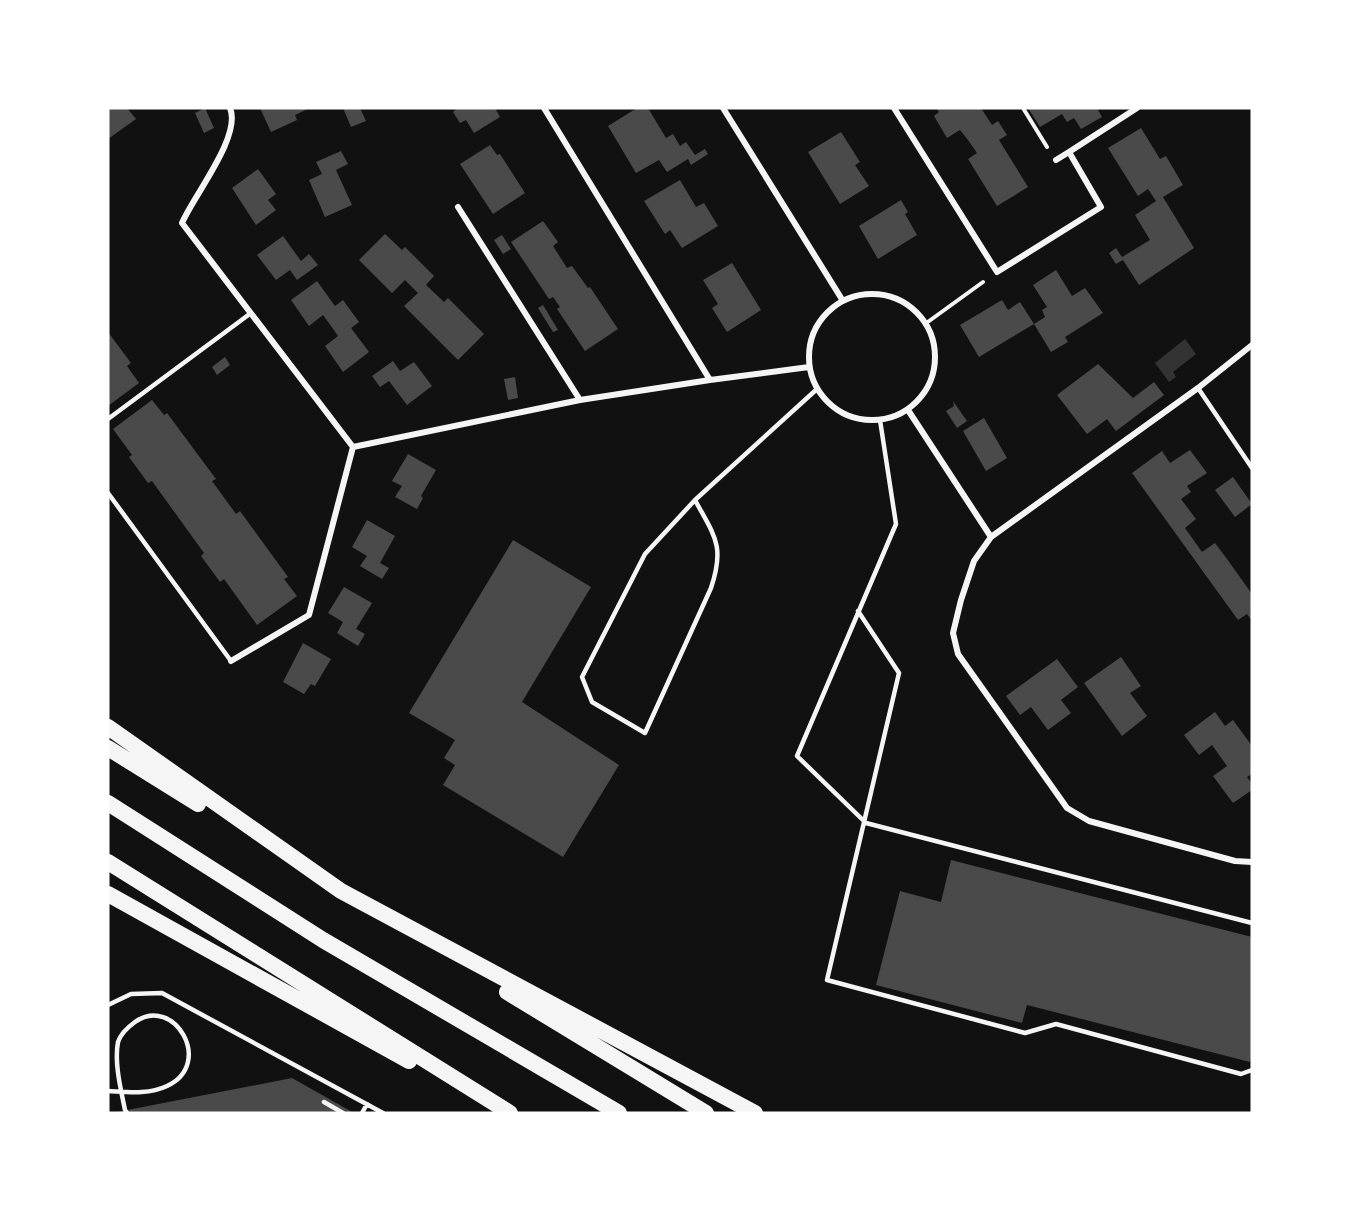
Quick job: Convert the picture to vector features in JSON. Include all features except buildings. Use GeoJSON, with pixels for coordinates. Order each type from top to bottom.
{"type":"FeatureCollection","features":[{"type":"Feature","properties":{"kind":"highway"},"geometry":{"type":"LineString","coordinates":[[108,727],[341,891],[755,1113]]}},
{"type":"Feature","properties":{"kind":"highway"},"geometry":{"type":"LineString","coordinates":[[108,748],[706,1113]]}},
{"type":"Feature","properties":{"kind":"highway"},"geometry":{"type":"LineString","coordinates":[[108,803],[323,940],[619,1113]]}},
{"type":"Feature","properties":{"kind":"highway"},"geometry":{"type":"LineString","coordinates":[[108,862],[510,1113]]}},
{"type":"Feature","properties":{"kind":"highway"},"geometry":{"type":"LineString","coordinates":[[108,894],[503,1113]]}},
{"type":"Feature","properties":{"kind":"street"},"geometry":{"type":"LineString","coordinates":[[230,108],[234,118],[228,139],[182,223],[353,447]]}},
{"type":"Feature","properties":{"kind":"street"},"geometry":{"type":"LineString","coordinates":[[544,108],[710,380]]}},
{"type":"Feature","properties":{"kind":"street"},"geometry":{"type":"LineString","coordinates":[[723,108],[843,301]]}},
{"type":"Feature","properties":{"kind":"street"},"geometry":{"type":"LineString","coordinates":[[894,108],[997,272],[1101,207],[1069,152]]}},
{"type":"Feature","properties":{"kind":"street"},"geometry":{"type":"LineString","coordinates":[[1056,160],[1137,108]]}},
{"type":"Feature","properties":{"kind":"street"},"geometry":{"type":"LineString","coordinates":[[458,207],[580,400]]}},
{"type":"Feature","properties":{"kind":"street"},"geometry":{"type":"LineString","coordinates":[[860,295],[879,295],[897,300],[913,310],[925,324],[934,346],[934,370],[925,392],[908,410],[880,420],[855,419],[833,408],[817,389],[809,367],[809,347],[826,313],[843,301],[860,295]]}},
{"type":"Feature","properties":{"kind":"street"},"geometry":{"type":"LineString","coordinates":[[1252,345],[1198,388],[991,537],[974,561],[953,633],[958,654],[1067,808],[1089,821],[1235,861],[1252,862]]}},
{"type":"Feature","properties":{"kind":"street"},"geometry":{"type":"LineString","coordinates":[[353,447],[580,400],[809,367]]}},
{"type":"Feature","properties":{"kind":"street"},"geometry":{"type":"LineString","coordinates":[[908,410],[991,537]]}},
{"type":"Feature","properties":{"kind":"street"},"geometry":{"type":"LineString","coordinates":[[231,661],[309,615],[353,447]]}},
{"type":"Feature","properties":{"kind":"lane"},"geometry":{"type":"LineString","coordinates":[[108,419],[251,313]]}},
{"type":"Feature","properties":{"kind":"lane"},"geometry":{"type":"LineString","coordinates":[[1198,388],[1252,468]]}},
{"type":"Feature","properties":{"kind":"lane"},"geometry":{"type":"LineString","coordinates":[[695,500],[717,541],[719,564],[711,588],[645,733],[592,702],[582,677],[645,554],[695,500],[817,389]]}},
{"type":"Feature","properties":{"kind":"lane"},"geometry":{"type":"LineString","coordinates":[[880,420],[896,524],[797,756],[866,823],[1252,923]]}},
{"type":"Feature","properties":{"kind":"lane"},"geometry":{"type":"LineString","coordinates":[[108,493],[231,661]]}},
{"type":"Feature","properties":{"kind":"lane"},"geometry":{"type":"LineString","coordinates":[[858,611],[899,673],[866,823],[827,980],[1025,1033],[1056,1024],[1242,1074],[1252,1070]]}},
{"type":"Feature","properties":{"kind":"lane"},"geometry":{"type":"LineString","coordinates":[[108,1005],[131,994],[162,993],[383,1113]]}},
{"type":"Feature","properties":{"kind":"lane"},"geometry":{"type":"LineString","coordinates":[[108,1090],[139,1093],[165,1087],[176,1081],[185,1068],[190,1049],[184,1033],[173,1022],[160,1017],[141,1018],[126,1028],[118,1042],[119,1079],[126,1112]]}},
{"type":"Feature","properties":{"kind":"lane"},"geometry":{"type":"LineString","coordinates":[[324,1102],[343,1113]]}},
{"type":"Feature","properties":{"kind":"lane"},"geometry":{"type":"LineString","coordinates":[[362,1113],[367,1104]]}},
{"type":"Feature","properties":{"kind":"path"},"geometry":{"type":"LineString","coordinates":[[1023,108],[1056,160]]}},
{"type":"Feature","properties":{"kind":"path"},"geometry":{"type":"LineString","coordinates":[[925,324],[997,272]]}},
{"type":"Feature","properties":{"kind":"shaded area"},"geometry":{"type":"Polygon","coordinates":[[[1185,339],[1196,354],[1173,372],[1176,377],[1169,382],[1155,363],[1185,339]]]}}]}
